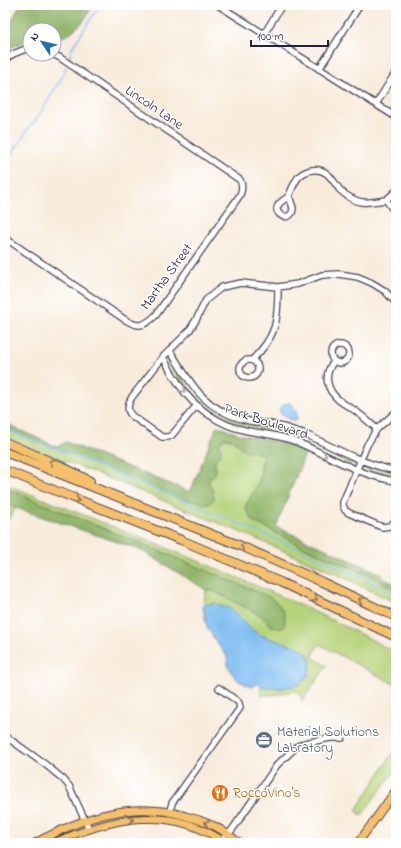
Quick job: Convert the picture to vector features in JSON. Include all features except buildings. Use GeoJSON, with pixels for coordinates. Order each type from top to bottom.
{"type":"FeatureCollection","features":[{"type":"Feature","properties":{"kind":"highway"},"geometry":{"type":"LineString","coordinates":[[5,442],[61,466],[137,505]]}},
{"type":"Feature","properties":{"kind":"highway"},"geometry":{"type":"LineString","coordinates":[[5,452],[241,546],[396,617]]}},
{"type":"Feature","properties":{"kind":"highway"},"geometry":{"type":"LineString","coordinates":[[5,470],[181,540],[280,582],[396,637]]}},
{"type":"Feature","properties":{"kind":"highway"},"geometry":{"type":"LineString","coordinates":[[5,476],[41,485]]}},
{"type":"Feature","properties":{"kind":"main road"},"geometry":{"type":"LineString","coordinates":[[358,843],[396,790]]}},
{"type":"Feature","properties":{"kind":"main road"},"geometry":{"type":"LineString","coordinates":[[35,843],[85,821],[108,813],[128,810],[170,811],[204,821],[218,828],[240,843]]}},
{"type":"Feature","properties":{"kind":"main road"},"geometry":{"type":"LineString","coordinates":[[54,843],[89,829],[116,822],[146,818],[163,819],[198,827],[224,842]]}},
{"type":"Feature","properties":{"kind":"street"},"geometry":{"type":"LineString","coordinates":[[218,5],[396,117]]}},
{"type":"Feature","properties":{"kind":"street"},"geometry":{"type":"LineString","coordinates":[[264,34],[282,5]]}},
{"type":"Feature","properties":{"kind":"street"},"geometry":{"type":"LineString","coordinates":[[319,69],[360,5]]}},
{"type":"Feature","properties":{"kind":"street"},"geometry":{"type":"LineString","coordinates":[[5,59],[22,50]]}},
{"type":"Feature","properties":{"kind":"street","name":"Lincoln Lane"},"geometry":{"type":"LineString","coordinates":[[62,58],[240,180],[242,183]]}},
{"type":"Feature","properties":{"kind":"street"},"geometry":{"type":"LineString","coordinates":[[376,104],[396,72]]}},
{"type":"Feature","properties":{"kind":"street"},"geometry":{"type":"LineString","coordinates":[[289,196],[297,177],[304,172],[313,170],[322,171],[329,175],[340,190],[349,197],[360,202],[386,200],[396,190]]}},
{"type":"Feature","properties":{"kind":"street","name":"Martha Street"},"geometry":{"type":"LineString","coordinates":[[5,238],[124,319],[138,326],[144,325],[156,315],[240,195],[242,183]]}},
{"type":"Feature","properties":{"kind":"street"},"geometry":{"type":"LineString","coordinates":[[386,200],[396,214]]}},
{"type":"Feature","properties":{"kind":"street"},"geometry":{"type":"LineString","coordinates":[[197,406],[172,435],[168,437],[162,437],[132,416],[128,407],[132,397],[162,357],[170,351],[189,331],[206,300],[222,287],[241,283],[278,287],[298,284],[322,275],[339,274],[358,277],[372,283],[385,292],[396,303]]}},
{"type":"Feature","properties":{"kind":"street"},"geometry":{"type":"LineString","coordinates":[[252,360],[262,351],[274,330],[277,320],[278,287]]}},
{"type":"Feature","properties":{"kind":"street","name":"Park Boulevard"},"geometry":{"type":"LineString","coordinates":[[170,351],[195,390],[208,402],[223,412],[243,420],[271,424],[293,430],[377,467],[396,471]]}},
{"type":"Feature","properties":{"kind":"street","name":"Park Boulevard"},"geometry":{"type":"LineString","coordinates":[[162,357],[180,387],[188,397],[197,406],[210,415],[234,427],[273,435],[297,442],[356,470],[372,476],[396,481]]}},
{"type":"Feature","properties":{"kind":"street"},"geometry":{"type":"LineString","coordinates":[[334,361],[327,372],[327,380],[334,396],[358,412],[377,429]]}},
{"type":"Feature","properties":{"kind":"street"},"geometry":{"type":"LineString","coordinates":[[396,412],[377,429],[367,445],[343,502],[345,510],[349,514],[382,528],[390,526],[395,522],[396,518]]}},
{"type":"Feature","properties":{"kind":"street"},"geometry":{"type":"LineString","coordinates":[[170,811],[172,803],[240,708],[237,701],[219,688]]}},
{"type":"Feature","properties":{"kind":"street"},"geometry":{"type":"LineString","coordinates":[[5,736],[63,779],[69,786],[89,829]]}},
{"type":"Feature","properties":{"kind":"street"},"geometry":{"type":"LineString","coordinates":[[224,842],[227,834],[232,830],[277,765],[296,747],[305,743],[330,738],[342,738]]}},
{"type":"Feature","properties":{"kind":"green space"},"geometry":{"type":"Polygon","coordinates":[[[20,5],[94,5],[82,23],[66,36],[62,36],[62,22],[22,22],[22,42],[5,50],[5,26],[14,18],[20,5]]]}},
{"type":"Feature","properties":{"kind":"green space"},"geometry":{"type":"Polygon","coordinates":[[[169,357],[195,395],[214,410],[236,421],[277,429],[296,435],[352,461],[353,463],[350,464],[320,448],[283,434],[233,424],[211,413],[198,403],[187,391],[167,360],[169,357]]]}},
{"type":"Feature","properties":{"kind":"green space"},"geometry":{"type":"Polygon","coordinates":[[[5,421],[15,428],[57,447],[66,442],[190,492],[217,426],[239,434],[283,443],[306,452],[276,527],[382,574],[383,578],[396,585],[396,590],[370,576],[301,546],[253,521],[245,507],[260,479],[263,456],[257,452],[245,450],[231,439],[223,438],[219,444],[221,454],[215,461],[215,474],[210,478],[209,484],[212,488],[214,498],[211,503],[206,505],[197,501],[181,499],[5,429],[5,421]]]}},
{"type":"Feature","properties":{"kind":"green space"},"geometry":{"type":"Polygon","coordinates":[[[5,429],[181,499],[197,501],[206,505],[210,478],[216,468],[216,456],[221,449],[219,444],[223,438],[231,439],[245,450],[257,452],[263,456],[260,479],[245,507],[253,521],[301,546],[370,576],[396,590],[396,603],[341,576],[245,534],[43,453],[5,436],[5,429]]]}},
{"type":"Feature","properties":{"kind":"green space"},"geometry":{"type":"Polygon","coordinates":[[[365,467],[396,474],[396,478],[367,471],[365,467]]]}},
{"type":"Feature","properties":{"kind":"green space"},"geometry":{"type":"Polygon","coordinates":[[[5,484],[236,577],[365,636],[396,653],[396,685],[319,644],[312,657],[327,666],[302,701],[299,693],[294,691],[274,695],[260,695],[261,686],[279,688],[300,684],[310,670],[311,661],[277,641],[254,632],[230,608],[203,606],[206,590],[214,591],[260,615],[271,626],[277,627],[280,606],[270,597],[5,488],[5,484]]]}},
{"type":"Feature","properties":{"kind":"green space"},"geometry":{"type":"Polygon","coordinates":[[[5,488],[270,597],[280,606],[284,613],[284,627],[279,629],[271,626],[260,615],[214,591],[206,590],[141,550],[5,503],[5,488]]]}},
{"type":"Feature","properties":{"kind":"green space"},"geometry":{"type":"Polygon","coordinates":[[[5,503],[16,508],[5,524],[5,503]]]}},
{"type":"Feature","properties":{"kind":"green space"},"geometry":{"type":"Polygon","coordinates":[[[396,748],[396,770],[362,815],[359,814],[356,810],[396,748]]]}},
{"type":"Feature","properties":{"kind":"water"},"geometry":{"type":"Polygon","coordinates":[[[290,403],[297,413],[297,420],[295,421],[287,418],[279,411],[282,406],[290,403]]]}},
{"type":"Feature","properties":{"kind":"water"},"geometry":{"type":"Polygon","coordinates":[[[215,603],[222,607],[231,609],[256,633],[295,646],[304,651],[310,660],[309,673],[306,678],[297,685],[285,688],[263,687],[258,684],[252,687],[239,681],[228,666],[227,657],[208,629],[203,606],[215,603]]]}},
{"type":"Feature","properties":{"kind":"waterway"},"geometry":{"type":"LineString","coordinates":[[69,59],[72,48],[100,5]]}},
{"type":"Feature","properties":{"kind":"waterway"},"geometry":{"type":"LineString","coordinates":[[5,163],[24,136],[25,132],[35,121],[63,76],[66,67]]}},
{"type":"Feature","properties":{"kind":"waterway"},"geometry":{"type":"LineString","coordinates":[[5,429],[269,536],[349,571],[396,594]]}},
{"type":"Feature","properties":{"kind":"place","name":"Material Solutions Labratory"},"geometry":{"type":"Point","coordinates":[264,740]}},
{"type":"Feature","properties":{"kind":"place","name":"RoccoVino's"},"geometry":{"type":"Point","coordinates":[220,793]}}]}
